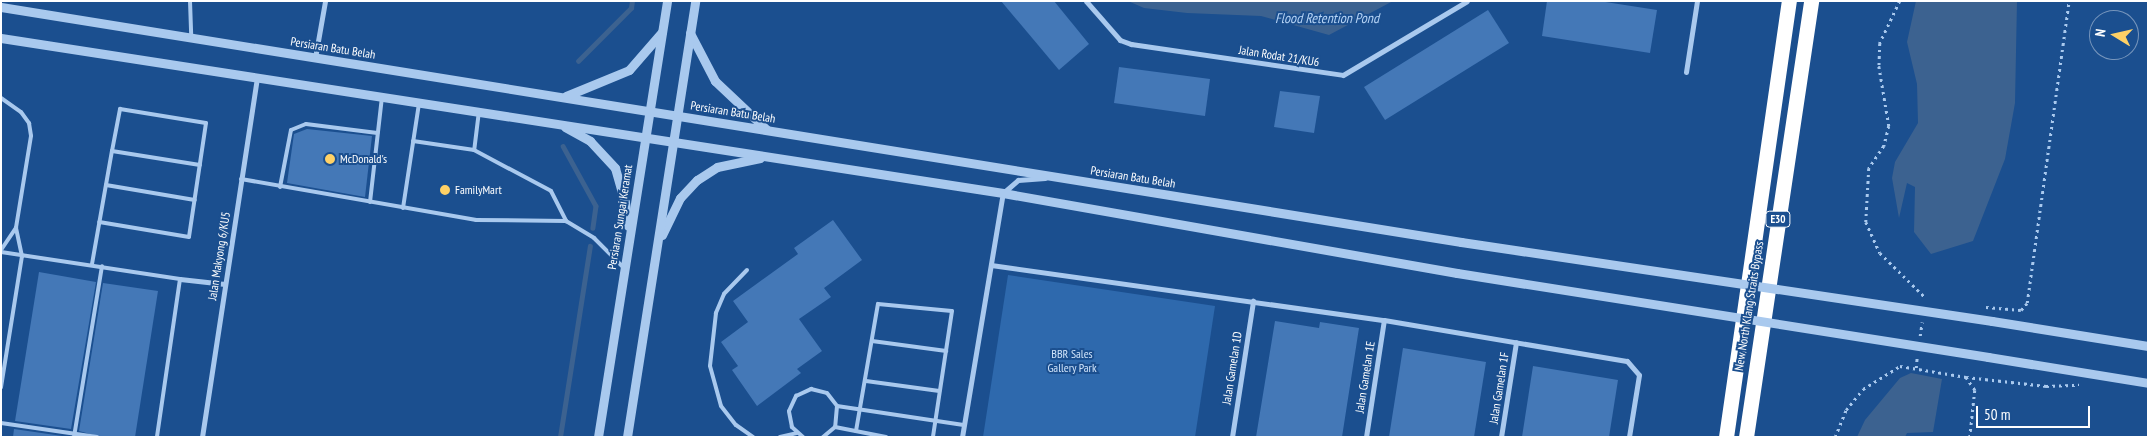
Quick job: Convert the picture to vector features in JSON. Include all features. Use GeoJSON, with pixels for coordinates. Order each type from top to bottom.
{"type":"FeatureCollection","features":[{"type":"Feature","properties":{"kind":"highway","name":"New North Klang Straits Bypass"},"geometry":{"type":"LineString","coordinates":[[1726,437],[1789,1]]}},
{"type":"Feature","properties":{"kind":"highway","name":"New North Klang Straits Bypass"},"geometry":{"type":"LineString","coordinates":[[1746,437],[1811,1]]}},
{"type":"Feature","properties":{"kind":"street"},"geometry":{"type":"LineString","coordinates":[[315,58],[325,1]]}},
{"type":"Feature","properties":{"kind":"street","name":"Persiaran Sungai Keramat"},"geometry":{"type":"LineString","coordinates":[[598,437],[666,1]]}},
{"type":"Feature","properties":{"kind":"street"},"geometry":{"type":"LineString","coordinates":[[627,437],[695,1]]}},
{"type":"Feature","properties":{"kind":"street","name":"Jalan Rodat 21/KU6"},"geometry":{"type":"LineString","coordinates":[[1086,1],[1120,40],[1131,44],[1343,75],[1467,1]]}},
{"type":"Feature","properties":{"kind":"street"},"geometry":{"type":"LineString","coordinates":[[1686,72],[1697,1]]}},
{"type":"Feature","properties":{"kind":"street","name":"Persiaran Batu Belah"},"geometry":{"type":"LineString","coordinates":[[1,7],[1461,242],[2148,346]]}},
{"type":"Feature","properties":{"kind":"street"},"geometry":{"type":"LineString","coordinates":[[563,97],[628,70],[662,32]]}},
{"type":"Feature","properties":{"kind":"street"},"geometry":{"type":"LineString","coordinates":[[690,32],[715,81],[768,130]]}},
{"type":"Feature","properties":{"kind":"street"},"geometry":{"type":"LineString","coordinates":[[1,38],[1004,193],[1457,273],[2148,384]]}},
{"type":"Feature","properties":{"kind":"street","name":"Jalan Makyong 6/KU5"},"geometry":{"type":"LineString","coordinates":[[202,437],[257,77]]}},
{"type":"Feature","properties":{"kind":"street"},"geometry":{"type":"LineString","coordinates":[[559,124],[590,141],[614,168],[626,202],[629,241]]}},
{"type":"Feature","properties":{"kind":"street"},"geometry":{"type":"LineString","coordinates":[[657,244],[680,198],[697,180],[717,167],[768,156]]}},
{"type":"Feature","properties":{"kind":"street"},"geometry":{"type":"LineString","coordinates":[[962,437],[1004,193],[1018,180],[1061,178]]}},
{"type":"Feature","properties":{"kind":"street"},"geometry":{"type":"LineString","coordinates":[[991,265],[1384,320],[1627,361],[1639,375],[1629,437]]}},
{"type":"Feature","properties":{"kind":"street"},"geometry":{"type":"LineString","coordinates":[[180,278],[225,284]]}},
{"type":"Feature","properties":{"kind":"street","name":"Jalan Gamelan 1D"},"geometry":{"type":"LineString","coordinates":[[1232,437],[1253,301]]}},
{"type":"Feature","properties":{"kind":"street","name":"Jalan Gamelan 1E"},"geometry":{"type":"LineString","coordinates":[[1366,437],[1384,320]]}},
{"type":"Feature","properties":{"kind":"street","name":"Jalan Gamelan 1F"},"geometry":{"type":"LineString","coordinates":[[1501,437],[1516,342]]}},
{"type":"Feature","properties":{"kind":"lane"},"geometry":{"type":"LineString","coordinates":[[190,1],[191,38]]}},
{"type":"Feature","properties":{"kind":"lane"},"geometry":{"type":"LineString","coordinates":[[370,202],[382,97]]}},
{"type":"Feature","properties":{"kind":"lane"},"geometry":{"type":"LineString","coordinates":[[1,98],[21,112],[29,123],[31,136],[16,228],[22,256],[1,387]]}},
{"type":"Feature","properties":{"kind":"lane"},"geometry":{"type":"LineString","coordinates":[[403,208],[419,102]]}},
{"type":"Feature","properties":{"kind":"lane"},"geometry":{"type":"LineString","coordinates":[[92,264],[99,222],[120,109],[206,123],[189,237],[99,222]]}},
{"type":"Feature","properties":{"kind":"lane"},"geometry":{"type":"LineString","coordinates":[[474,150],[479,112]]}},
{"type":"Feature","properties":{"kind":"lane"},"geometry":{"type":"LineString","coordinates":[[280,187],[291,130],[306,124],[378,134]]}},
{"type":"Feature","properties":{"kind":"lane"},"geometry":{"type":"LineString","coordinates":[[413,141],[474,150],[550,191],[561,205],[566,221]]}},
{"type":"Feature","properties":{"kind":"lane"},"geometry":{"type":"LineString","coordinates":[[112,151],[200,165]]}},
{"type":"Feature","properties":{"kind":"lane"},"geometry":{"type":"LineString","coordinates":[[241,179],[476,220],[566,221],[594,238],[624,269]]}},
{"type":"Feature","properties":{"kind":"lane"},"geometry":{"type":"LineString","coordinates":[[106,185],[195,200]]}},
{"type":"Feature","properties":{"kind":"lane"},"geometry":{"type":"LineString","coordinates":[[16,228],[1,251],[22,256],[92,264],[180,278],[157,437]]}},
{"type":"Feature","properties":{"kind":"lane"},"geometry":{"type":"LineString","coordinates":[[75,435],[102,266]]}},
{"type":"Feature","properties":{"kind":"lane"},"geometry":{"type":"LineString","coordinates":[[747,270],[724,294],[716,313],[710,366],[721,406],[736,425],[754,437]]}},
{"type":"Feature","properties":{"kind":"lane"},"geometry":{"type":"LineString","coordinates":[[856,432],[878,304],[952,311],[933,437]]}},
{"type":"Feature","properties":{"kind":"lane"},"geometry":{"type":"LineString","coordinates":[[872,341],[946,351]]}},
{"type":"Feature","properties":{"kind":"lane"},"geometry":{"type":"LineString","coordinates":[[1752,437],[1755,368]]}},
{"type":"Feature","properties":{"kind":"lane"},"geometry":{"type":"LineString","coordinates":[[866,381],[939,391]]}},
{"type":"Feature","properties":{"kind":"lane"},"geometry":{"type":"LineString","coordinates":[[803,437],[797,433],[789,411],[803,391],[820,390],[837,406],[964,425]]}},
{"type":"Feature","properties":{"kind":"lane"},"geometry":{"type":"LineString","coordinates":[[823,437],[835,427],[837,406]]}},
{"type":"Feature","properties":{"kind":"lane"},"geometry":{"type":"LineString","coordinates":[[1,423],[97,437]]}},
{"type":"Feature","properties":{"kind":"lane"},"geometry":{"type":"LineString","coordinates":[[835,427],[886,437]]}},
{"type":"Feature","properties":{"kind":"lane"},"geometry":{"type":"LineString","coordinates":[[780,437],[797,433]]}},
{"type":"Feature","properties":{"kind":"path"},"geometry":{"type":"LineString","coordinates":[[1900,1],[1880,43],[1879,66],[1889,126],[1884,146],[1868,168],[1866,222],[1880,253],[1915,290],[1934,299]]}},
{"type":"Feature","properties":{"kind":"path"},"geometry":{"type":"LineString","coordinates":[[1978,306],[2021,310],[2027,303],[2069,1]]}},
{"type":"Feature","properties":{"kind":"path"},"geometry":{"type":"LineString","coordinates":[[1835,437],[1846,410],[1864,389],[1900,366],[2038,386],[2084,385]]}},
{"type":"Feature","properties":{"kind":"path"},"geometry":{"type":"LineString","coordinates":[[1966,377],[1974,390],[1970,437]]}},
{"type":"Feature","properties":{"kind":"green space","name":"BBR Sales Gallery Park"},"geometry":{"type":"Polygon","coordinates":[[[1008,275],[1215,306],[1195,437],[983,437],[1008,275]]]}},
{"type":"Feature","properties":{"kind":"water","name":"Flood Retention Pond"},"geometry":{"type":"Polygon","coordinates":[[[1128,1],[1393,1],[1329,35],[1261,16],[1187,13],[1144,8],[1128,1]]]}},
{"type":"Feature","properties":{"kind":"water"},"geometry":{"type":"Polygon","coordinates":[[[1916,1],[2017,1],[2015,103],[2005,159],[1973,241],[1931,254],[1914,232],[1915,187],[1907,183],[1899,218],[1892,178],[1895,162],[1918,123],[1917,84],[1907,42],[1916,1]]]}},
{"type":"Feature","properties":{"kind":"water"},"geometry":{"type":"Polygon","coordinates":[[[1911,373],[1942,379],[1933,432],[1907,433],[1905,437],[1857,437],[1865,420],[1900,378],[1911,373]]]}},
{"type":"Feature","properties":{"kind":"building"},"geometry":{"type":"Polygon","coordinates":[[[1001,1],[1054,1],[1089,44],[1059,70],[1001,1]]]}},
{"type":"Feature","properties":{"kind":"building"},"geometry":{"type":"Polygon","coordinates":[[[1547,1],[1599,1],[1657,10],[1650,53],[1542,36],[1547,1]]]}},
{"type":"Feature","properties":{"kind":"building"},"geometry":{"type":"Polygon","coordinates":[[[1488,10],[1509,43],[1385,120],[1364,87],[1488,10]]]}},
{"type":"Feature","properties":{"kind":"building"},"geometry":{"type":"Polygon","coordinates":[[[1119,67],[1210,79],[1205,116],[1114,103],[1119,67]]]}},
{"type":"Feature","properties":{"kind":"building"},"geometry":{"type":"Polygon","coordinates":[[[1280,91],[1320,96],[1314,133],[1274,127],[1280,91]]]}},
{"type":"Feature","properties":{"kind":"building","name":"McDonald's"},"geometry":{"type":"Polygon","coordinates":[[[307,129],[372,136],[365,197],[287,183],[294,134],[307,129]]]}},
{"type":"Feature","properties":{"kind":"building"},"geometry":{"type":"Polygon","coordinates":[[[833,220],[862,260],[824,288],[831,297],[799,319],[822,351],[797,369],[801,373],[757,406],[732,370],[738,366],[721,342],[748,322],[733,301],[798,254],[794,248],[833,220]]]}},
{"type":"Feature","properties":{"kind":"building"},"geometry":{"type":"Polygon","coordinates":[[[39,272],[96,282],[71,429],[15,421],[39,272]]]}},
{"type":"Feature","properties":{"kind":"building"},"geometry":{"type":"Polygon","coordinates":[[[103,283],[158,291],[135,437],[101,437],[79,431],[103,283]]]}},
{"type":"Feature","properties":{"kind":"building"},"geometry":{"type":"Polygon","coordinates":[[[1275,321],[1319,328],[1320,322],[1359,328],[1342,437],[1256,437],[1275,321]]]}},
{"type":"Feature","properties":{"kind":"building"},"geometry":{"type":"Polygon","coordinates":[[[1403,348],[1486,362],[1474,437],[1389,437],[1403,348]]]}},
{"type":"Feature","properties":{"kind":"building"},"geometry":{"type":"Polygon","coordinates":[[[1533,366],[1618,380],[1609,437],[1522,437],[1533,366]]]}},
{"type":"Feature","properties":{"kind":"building"},"geometry":{"type":"Polygon","coordinates":[[[14,429],[69,437],[13,437],[14,429]]]}},
{"type":"Feature","properties":{"kind":"waterway"},"geometry":{"type":"LineString","coordinates":[[578,61],[631,8],[632,1]]}},
{"type":"Feature","properties":{"kind":"waterway"},"geometry":{"type":"LineString","coordinates":[[563,146],[596,206],[593,228]]}},
{"type":"Feature","properties":{"kind":"waterway"},"geometry":{"type":"LineString","coordinates":[[560,437],[590,246]]}},
{"type":"Feature","properties":{"kind":"place","name":"McDonald's"},"geometry":{"type":"Point","coordinates":[330,159]}},
{"type":"Feature","properties":{"kind":"place","name":"FamilyMart"},"geometry":{"type":"Point","coordinates":[445,190]}}]}
